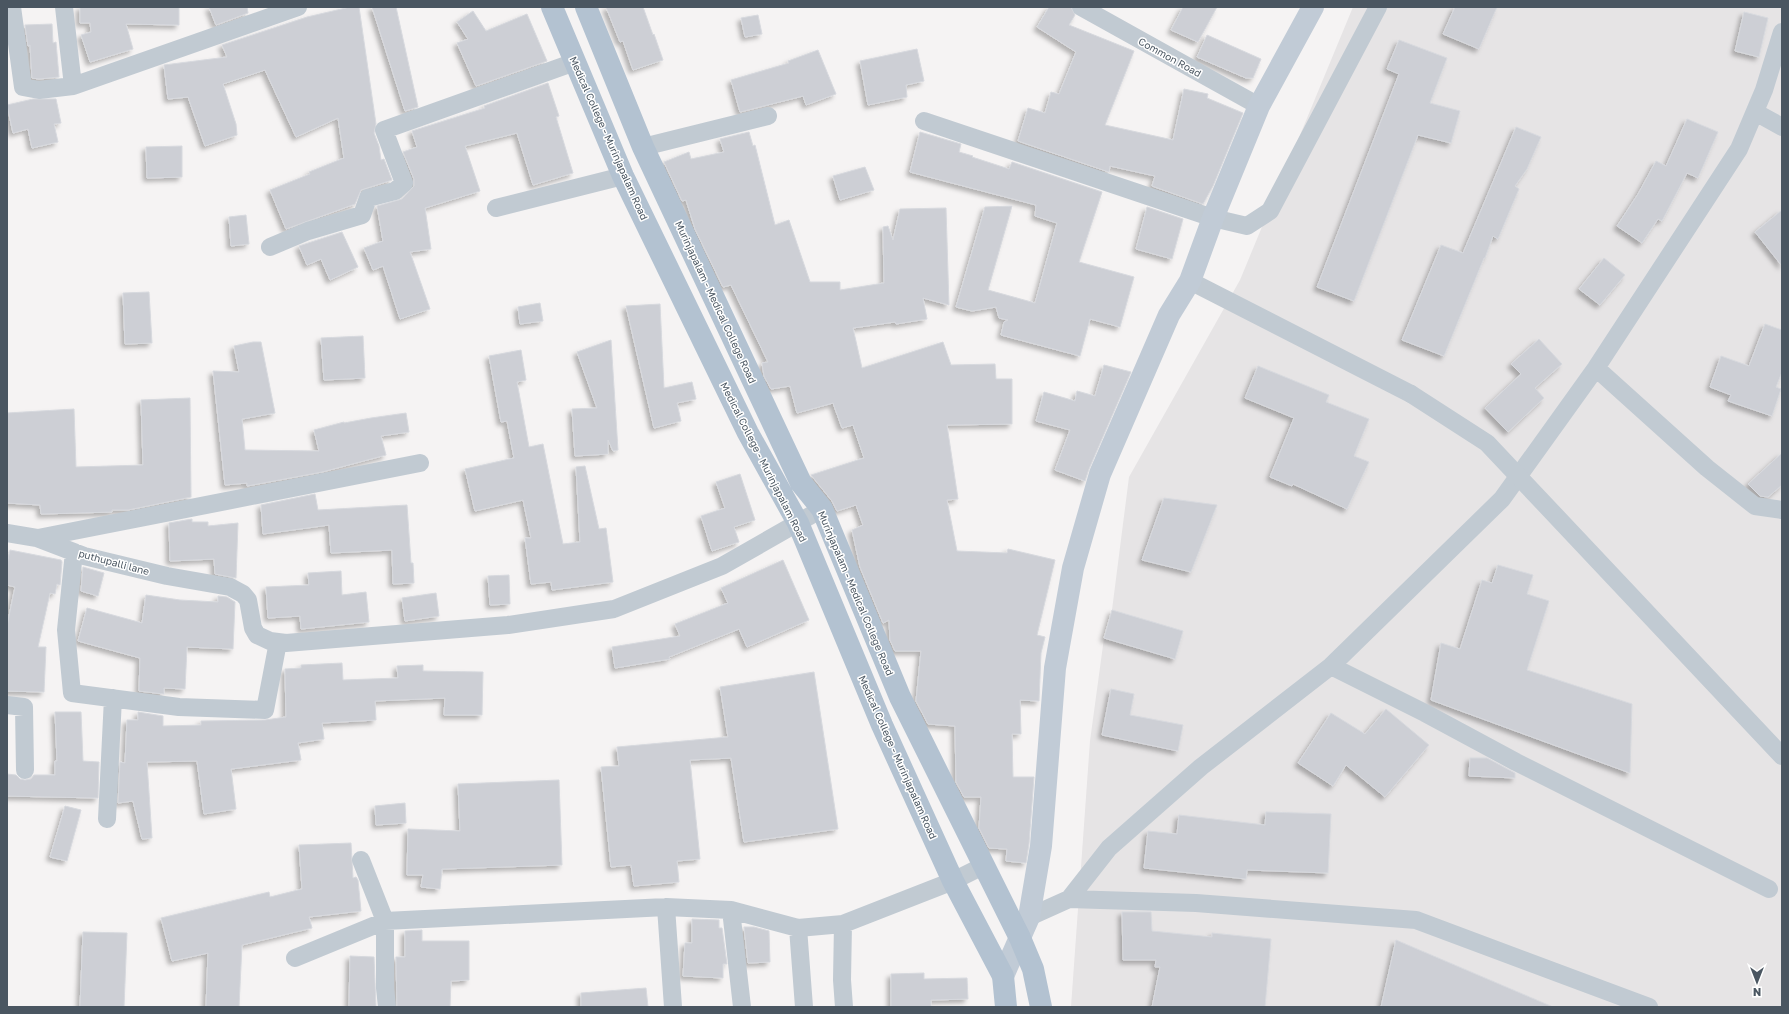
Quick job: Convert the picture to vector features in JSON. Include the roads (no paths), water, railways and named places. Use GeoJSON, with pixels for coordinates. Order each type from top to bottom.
{"type":"FeatureCollection","features":[{"type":"Feature","properties":{"kind":"main road","name":"Medical College - Murinjapalam Road"},"geometry":{"type":"LineString","coordinates":[[552,7],[623,176],[748,433],[798,523],[882,725],[953,880],[1003,976],[1006,1007]]}},
{"type":"Feature","properties":{"kind":"main road","name":"Murinjapalam - Medical College Road"},"geometry":{"type":"LineString","coordinates":[[586,7],[643,147],[802,483],[822,509],[900,697],[1020,938],[1033,969],[1041,1007]]}},
{"type":"Feature","properties":{"kind":"main road"},"geometry":{"type":"LineString","coordinates":[[1003,976],[1030,917],[1041,846],[1055,668],[1073,568],[1100,474],[1169,315],[1190,281],[1213,218],[1259,106],[1313,7]]}},
{"type":"Feature","properties":{"kind":"street"},"geometry":{"type":"LineString","coordinates":[[12,7],[23,88],[39,90],[73,86],[298,7]]}},
{"type":"Feature","properties":{"kind":"street"},"geometry":{"type":"LineString","coordinates":[[64,7],[73,86]]}},
{"type":"Feature","properties":{"kind":"street","name":"Common Road"},"geometry":{"type":"LineString","coordinates":[[1081,7],[1259,106]]}},
{"type":"Feature","properties":{"kind":"street"},"geometry":{"type":"LineString","coordinates":[[924,121],[1213,218],[1248,226],[1270,211],[1378,7]]}},
{"type":"Feature","properties":{"kind":"street"},"geometry":{"type":"LineString","coordinates":[[1069,899],[1109,848],[1201,767],[1331,666],[1502,498],[1596,368],[1739,149],[1764,90],[1782,32]]}},
{"type":"Feature","properties":{"kind":"street"},"geometry":{"type":"LineString","coordinates":[[270,247],[308,231],[362,215],[368,198],[394,191],[404,183],[384,130],[575,62]]}},
{"type":"Feature","properties":{"kind":"street"},"geometry":{"type":"LineString","coordinates":[[1755,112],[1782,127]]}},
{"type":"Feature","properties":{"kind":"street"},"geometry":{"type":"LineString","coordinates":[[643,147],[768,116]]}},
{"type":"Feature","properties":{"kind":"street"},"geometry":{"type":"LineString","coordinates":[[496,208],[623,176]]}},
{"type":"Feature","properties":{"kind":"street"},"geometry":{"type":"LineString","coordinates":[[1190,281],[1411,394],[1487,443],[1782,756]]}},
{"type":"Feature","properties":{"kind":"street"},"geometry":{"type":"LineString","coordinates":[[1596,368],[1707,468],[1755,506],[1782,510]]}},
{"type":"Feature","properties":{"kind":"street"},"geometry":{"type":"LineString","coordinates":[[37,538],[420,463]]}},
{"type":"Feature","properties":{"kind":"street"},"geometry":{"type":"LineString","coordinates":[[74,552],[66,630],[72,692],[179,707],[264,710],[278,642],[299,642],[508,625],[614,609],[722,566],[822,509]]}},
{"type":"Feature","properties":{"kind":"street","name":"puthupalli lane"},"geometry":{"type":"LineString","coordinates":[[7,533],[37,538],[74,552],[167,576],[237,590],[248,600],[253,628],[258,635],[264,639],[278,642]]}},
{"type":"Feature","properties":{"kind":"street"},"geometry":{"type":"LineString","coordinates":[[1331,666],[1425,713],[1516,762],[1769,889]]}},
{"type":"Feature","properties":{"kind":"street"},"geometry":{"type":"LineString","coordinates":[[107,819],[113,698]]}},
{"type":"Feature","properties":{"kind":"street"},"geometry":{"type":"LineString","coordinates":[[7,705],[24,707],[25,770]]}},
{"type":"Feature","properties":{"kind":"street"},"geometry":{"type":"LineString","coordinates":[[362,860],[385,921],[385,988],[387,1007]]}},
{"type":"Feature","properties":{"kind":"street"},"geometry":{"type":"LineString","coordinates":[[295,958],[385,921],[666,907],[731,910],[798,928],[843,924],[953,880],[983,866]]}},
{"type":"Feature","properties":{"kind":"street"},"geometry":{"type":"LineString","coordinates":[[1030,917],[1069,899],[1196,903],[1416,920],[1649,1007]]}},
{"type":"Feature","properties":{"kind":"street"},"geometry":{"type":"LineString","coordinates":[[666,907],[673,1007]]}},
{"type":"Feature","properties":{"kind":"street"},"geometry":{"type":"LineString","coordinates":[[731,910],[742,1007]]}},
{"type":"Feature","properties":{"kind":"street"},"geometry":{"type":"LineString","coordinates":[[843,924],[842,980],[844,1007]]}},
{"type":"Feature","properties":{"kind":"street"},"geometry":{"type":"LineString","coordinates":[[798,928],[804,1007]]}}]}
